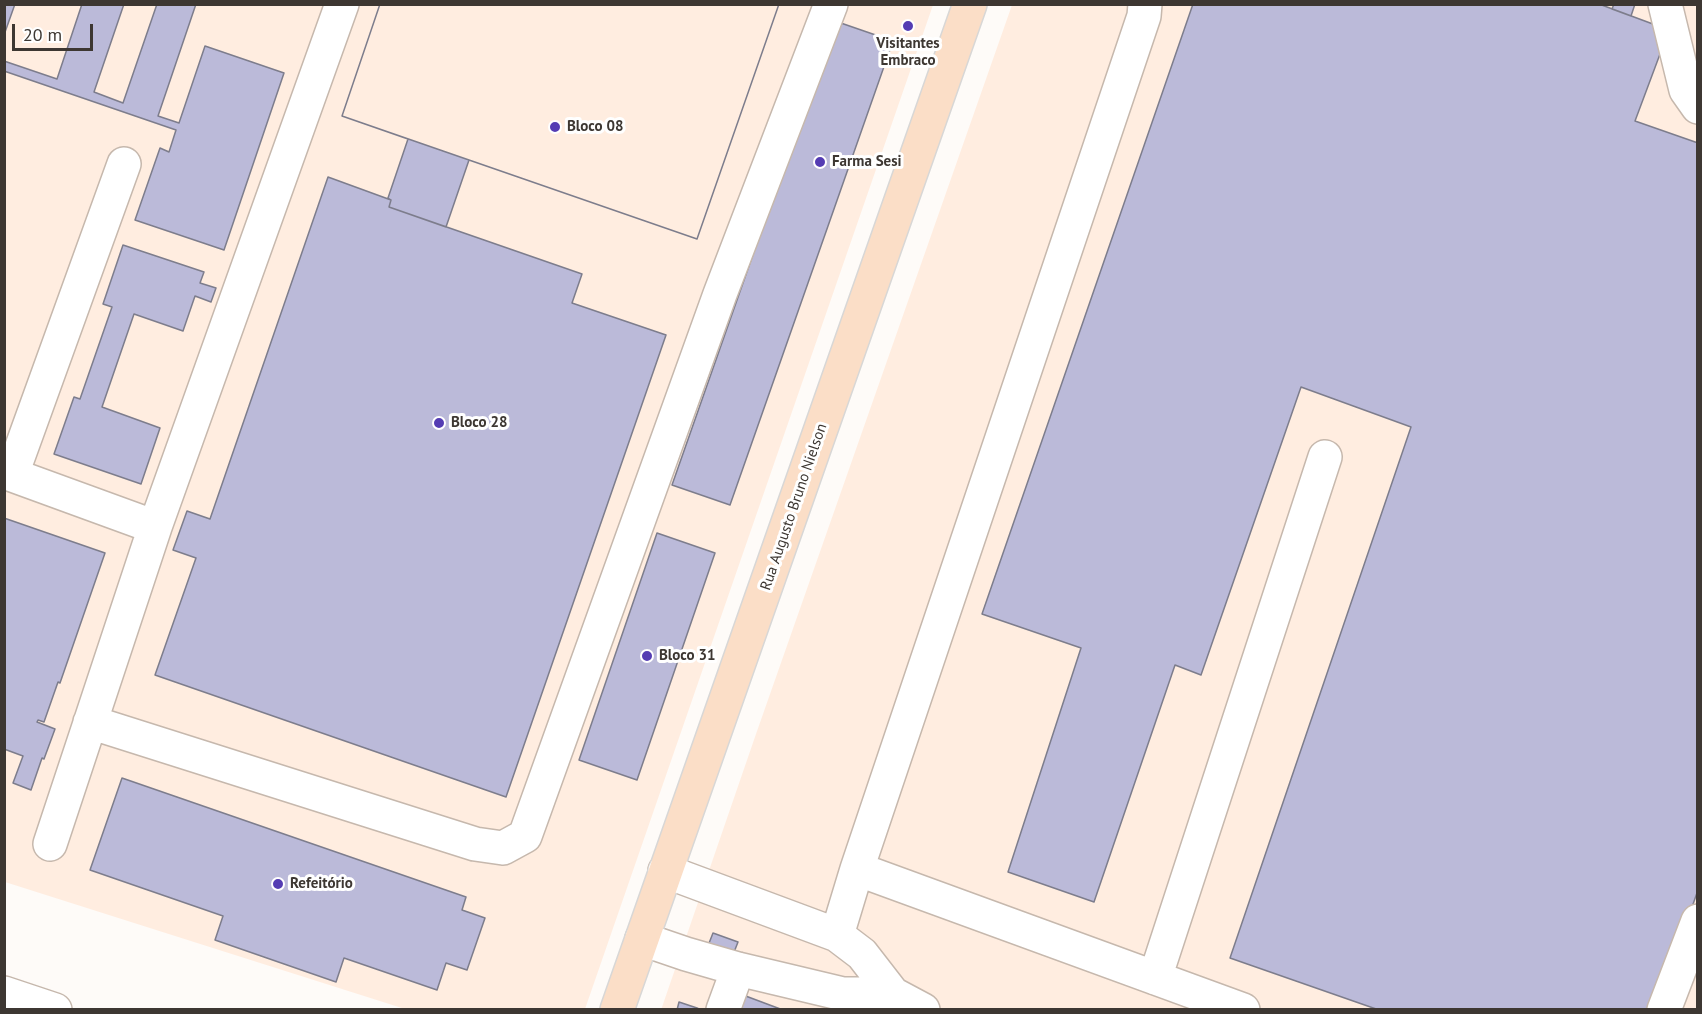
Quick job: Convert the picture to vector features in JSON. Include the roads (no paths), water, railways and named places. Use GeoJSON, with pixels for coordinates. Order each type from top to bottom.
{"type":"FeatureCollection","features":[{"type":"Feature","properties":{"kind":"main road","name":"Rua Augusto Bruno Nielson"},"geometry":{"type":"LineString","coordinates":[[617,1010],[970,4]]}},
{"type":"Feature","properties":{"kind":"lane"},"geometry":{"type":"LineString","coordinates":[[50,844],[155,527],[342,4]]}},
{"type":"Feature","properties":{"kind":"lane"},"geometry":{"type":"LineString","coordinates":[[90,722],[476,844],[503,848],[525,836],[720,294],[831,4]]}},
{"type":"Feature","properties":{"kind":"lane"},"geometry":{"type":"LineString","coordinates":[[837,935],[857,868],[1144,16],[1144,4]]}},
{"type":"Feature","properties":{"kind":"lane"},"geometry":{"type":"LineString","coordinates":[[1665,4],[1686,90],[1698,107]]}},
{"type":"Feature","properties":{"kind":"lane"},"geometry":{"type":"LineString","coordinates":[[124,164],[8,473],[155,527]]}},
{"type":"Feature","properties":{"kind":"lane"},"geometry":{"type":"LineString","coordinates":[[1155,978],[1325,457]]}},
{"type":"Feature","properties":{"kind":"lane"},"geometry":{"type":"LineString","coordinates":[[857,868],[1243,1010]]}},
{"type":"Feature","properties":{"kind":"lane"},"geometry":{"type":"LineString","coordinates":[[666,871],[837,935],[862,954],[892,994],[923,1010]]}},
{"type":"Feature","properties":{"kind":"lane"},"geometry":{"type":"LineString","coordinates":[[1664,1010],[1698,921]]}},
{"type":"Feature","properties":{"kind":"lane"},"geometry":{"type":"LineString","coordinates":[[642,939],[738,969],[843,994],[892,994]]}},
{"type":"Feature","properties":{"kind":"lane"},"geometry":{"type":"LineString","coordinates":[[723,1010],[738,969]]}},
{"type":"Feature","properties":{"kind":"lane"},"geometry":{"type":"LineString","coordinates":[[4,993],[55,1010]]}},
{"type":"Feature","properties":{"kind":"place","name":"Visitantes Embraco"},"geometry":{"type":"Point","coordinates":[908,26]}},
{"type":"Feature","properties":{"kind":"place","name":"Bloco 08"},"geometry":{"type":"Point","coordinates":[555,127]}},
{"type":"Feature","properties":{"kind":"place","name":"Farma Sesi"},"geometry":{"type":"Point","coordinates":[820,162]}},
{"type":"Feature","properties":{"kind":"place","name":"Bloco 28"},"geometry":{"type":"Point","coordinates":[439,423]}},
{"type":"Feature","properties":{"kind":"place","name":"Bloco 31"},"geometry":{"type":"Point","coordinates":[647,656]}},
{"type":"Feature","properties":{"kind":"place","name":"Refeitório"},"geometry":{"type":"Point","coordinates":[278,884]}}]}
